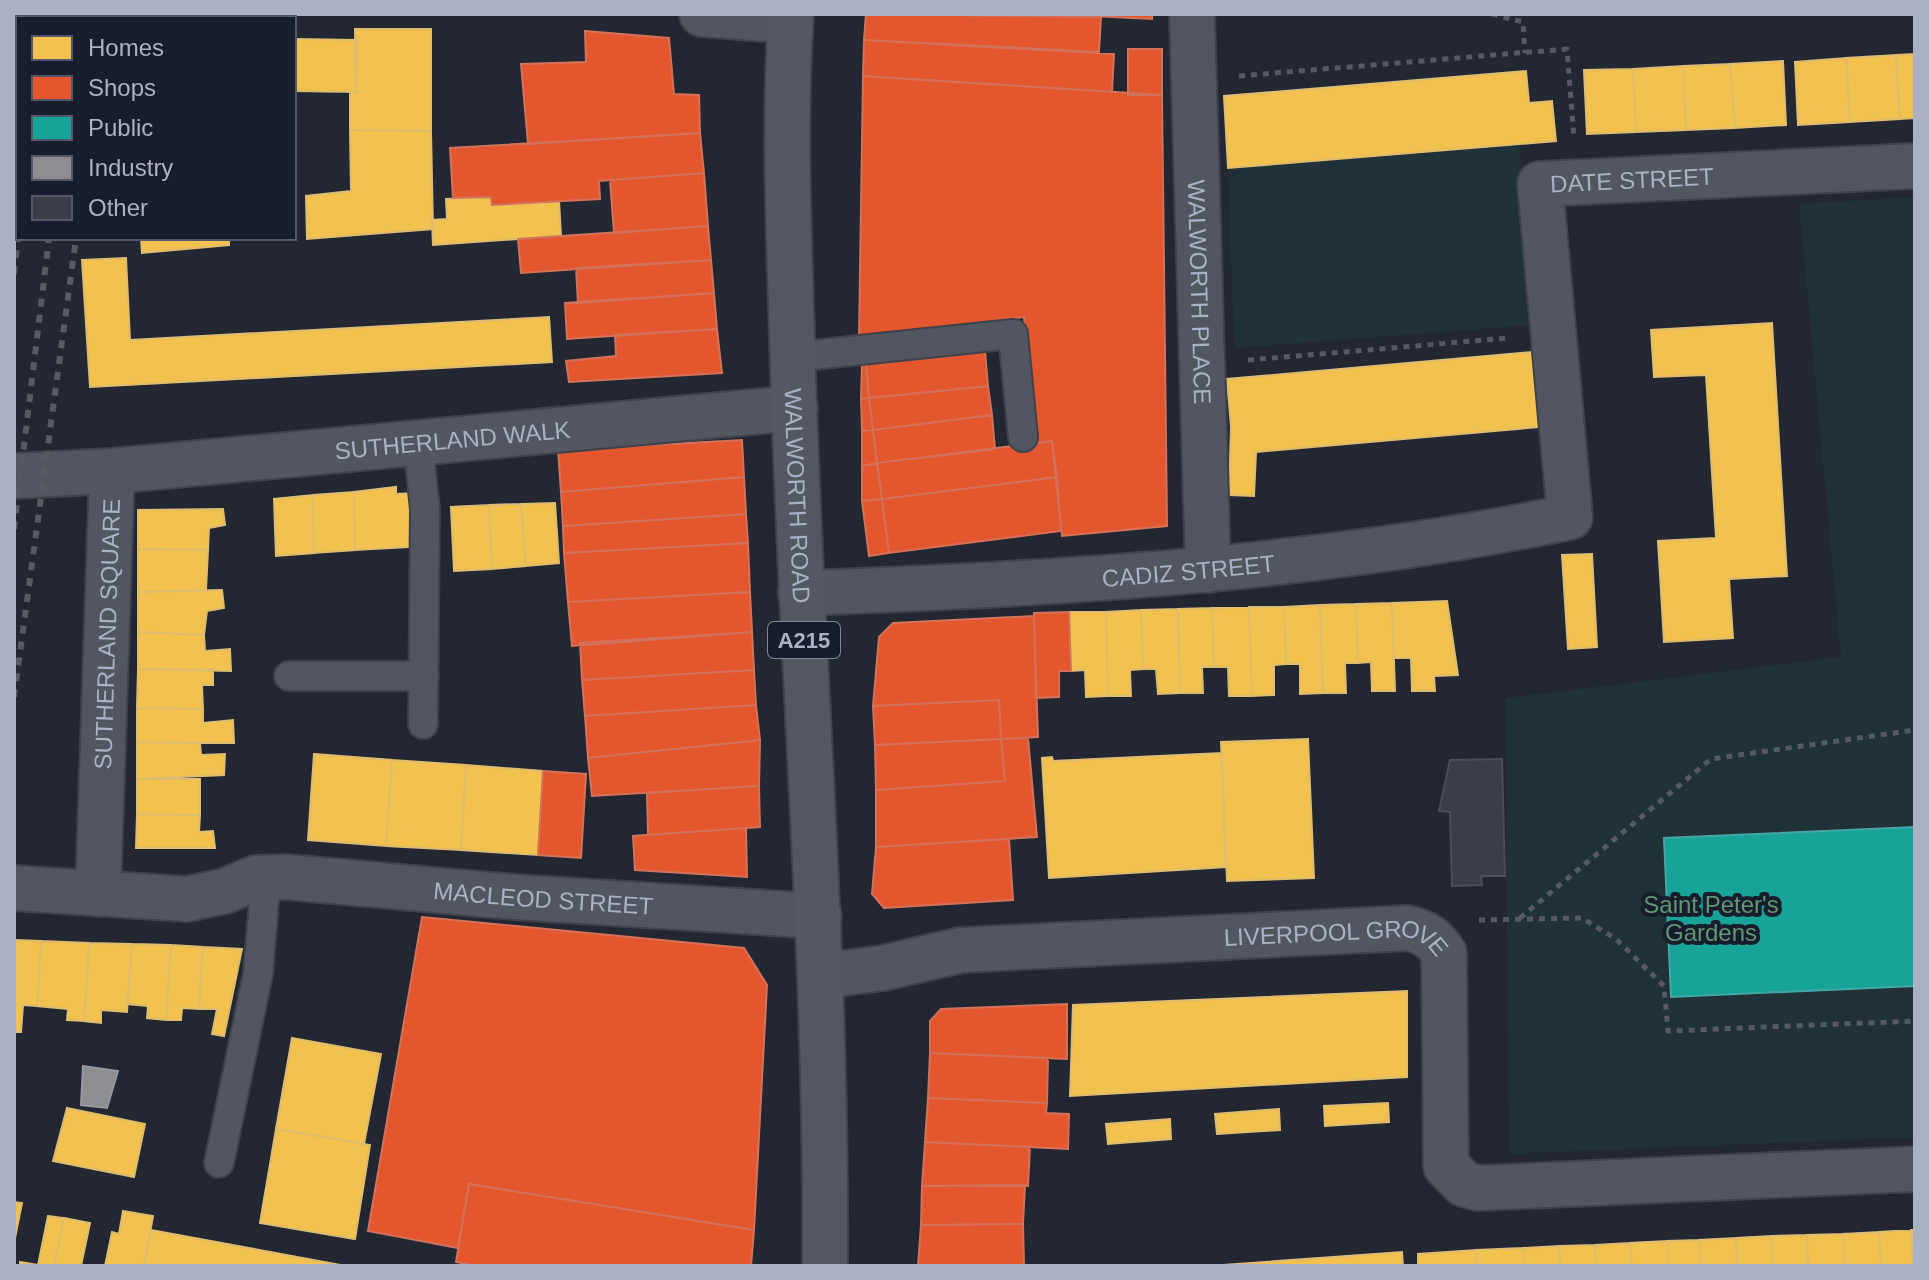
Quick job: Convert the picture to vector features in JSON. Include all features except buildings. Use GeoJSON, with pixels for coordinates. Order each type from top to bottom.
{"type":"FeatureCollection","features":[{"type":"Feature","properties":{"kind":"main road","name":"WALWORTH ROAD"},"geometry":{"type":"LineString","coordinates":[[790,18],[786,145],[801,593],[826,1096],[825,1266]]}},
{"type":"Feature","properties":{"kind":"street"},"geometry":{"type":"LineString","coordinates":[[702,14],[790,18]]}},
{"type":"Feature","properties":{"kind":"street","name":"WALWORTH PLACE"},"geometry":{"type":"LineString","coordinates":[[1192,14],[1208,570]]}},
{"type":"Feature","properties":{"kind":"street","name":"DATE STREET"},"geometry":{"type":"LineString","coordinates":[[1570,517],[1556,334],[1540,184],[1915,166]]}},
{"type":"Feature","properties":{"kind":"street","name":"SUTHERLAND WALK"},"geometry":{"type":"LineString","coordinates":[[112,471],[795,408]]}},
{"type":"Feature","properties":{"kind":"street","name":"SUTHERLAND SQUARE"},"geometry":{"type":"LineString","coordinates":[[14,476],[112,471],[98,894]]}},
{"type":"Feature","properties":{"kind":"street","name":"CADIZ STREET"},"geometry":{"type":"LineString","coordinates":[[801,593],[1208,570],[1365,554],[1570,517]]}},
{"type":"Feature","properties":{"kind":"street"},"geometry":{"type":"LineString","coordinates":[[14,888],[197,898],[266,877]]}},
{"type":"Feature","properties":{"kind":"street","name":"MACLEOD STREET"},"geometry":{"type":"LineString","coordinates":[[266,877],[819,916]]}},
{"type":"Feature","properties":{"kind":"street","name":"LIVERPOOL GROVE"},"geometry":{"type":"LineString","coordinates":[[821,976],[883,968],[961,950],[1407,928],[1422,932],[1436,941],[1444,953],[1446,1166],[1464,1184],[1478,1188],[1915,1169]]}},
{"type":"Feature","properties":{"kind":"lane"},"geometry":{"type":"LineString","coordinates":[[793,357],[1013,334],[1023,437]]}},
{"type":"Feature","properties":{"kind":"lane"},"geometry":{"type":"LineString","coordinates":[[418,443],[425,509],[423,724]]}},
{"type":"Feature","properties":{"kind":"lane"},"geometry":{"type":"LineString","coordinates":[[289,676],[424,676]]}},
{"type":"Feature","properties":{"kind":"lane"},"geometry":{"type":"LineString","coordinates":[[219,1163],[258,974],[266,877]]}},
{"type":"Feature","properties":{"kind":"path"},"geometry":{"type":"LineString","coordinates":[[1492,14],[1523,22]]}},
{"type":"Feature","properties":{"kind":"path"},"geometry":{"type":"LineString","coordinates":[[1524,14],[1525,53]]}},
{"type":"Feature","properties":{"kind":"path"},"geometry":{"type":"LineString","coordinates":[[1194,80],[1567,49],[1574,142],[1536,148],[1540,184]]}},
{"type":"Feature","properties":{"kind":"path"},"geometry":{"type":"LineString","coordinates":[[1203,364],[1556,334]]}},
{"type":"Feature","properties":{"kind":"path"},"geometry":{"type":"LineString","coordinates":[[1519,919],[1711,759],[1915,730]]}},
{"type":"Feature","properties":{"kind":"path"},"geometry":{"type":"LineString","coordinates":[[1436,941],[1469,920],[1582,918],[1616,939],[1664,986],[1668,1031],[1915,1021]]}},
{"type":"Feature","properties":{"kind":"green space"},"geometry":{"type":"Polygon","coordinates":[[[1519,144],[1531,325],[1234,348],[1228,168],[1519,144]]]}},
{"type":"Feature","properties":{"kind":"green space","name":"Saint Peter's Gardens"},"geometry":{"type":"Polygon","coordinates":[[[1915,197],[1915,1137],[1509,1154],[1505,698],[1841,657],[1799,204],[1915,197]]]}},
{"type":"Feature","properties":{"kind":"railway"},"geometry":{"type":"LineString","coordinates":[[14,29],[16,14]]}},
{"type":"Feature","properties":{"kind":"railway"},"geometry":{"type":"LineString","coordinates":[[14,274],[18,240]]}},
{"type":"Feature","properties":{"kind":"railway"},"geometry":{"type":"LineString","coordinates":[[14,529],[49,240]]}},
{"type":"Feature","properties":{"kind":"railway"},"geometry":{"type":"LineString","coordinates":[[14,697],[76,240]]}}]}
